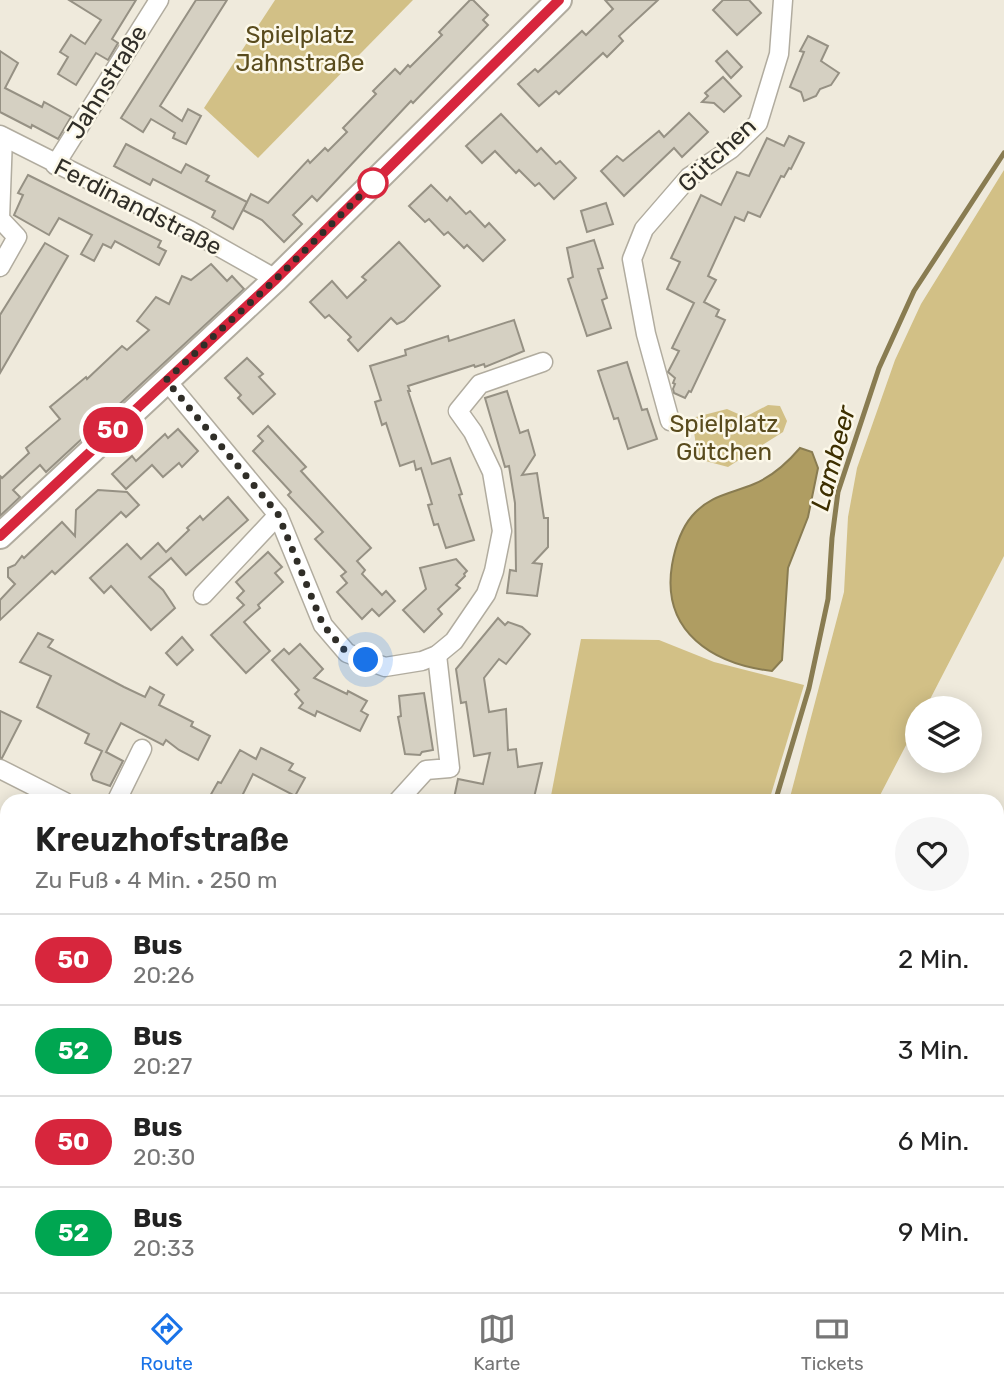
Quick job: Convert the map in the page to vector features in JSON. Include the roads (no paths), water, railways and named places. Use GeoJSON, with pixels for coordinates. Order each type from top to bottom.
{"type":"FeatureCollection","features":[{"type":"Feature","properties":{"kind":"street","name":"Jahnstraße"},"geometry":{"type":"LineString","coordinates":[[55,165],[159,0]]}},
{"type":"Feature","properties":{"kind":"street"},"geometry":{"type":"LineString","coordinates":[[0,536],[276,279],[559,0]]}},
{"type":"Feature","properties":{"kind":"street","name":"Gütchen"},"geometry":{"type":"LineString","coordinates":[[670,421],[646,334],[632,259],[644,229],[689,177],[731,149],[758,123],[779,54],[783,0]]}},
{"type":"Feature","properties":{"kind":"street","name":"Ferdinandstraße"},"geometry":{"type":"LineString","coordinates":[[1,136],[191,231],[276,279]]}},
{"type":"Feature","properties":{"kind":"street"},"geometry":{"type":"LineString","coordinates":[[0,267],[17,237],[0,219],[1,136]]}},
{"type":"Feature","properties":{"kind":"street"},"geometry":{"type":"LineString","coordinates":[[166,380],[278,514],[323,625],[347,653],[385,667],[422,661],[437,655],[453,641],[485,594],[494,571],[502,531],[492,472],[473,432],[457,411],[480,384],[542,362]]}},
{"type":"Feature","properties":{"kind":"street"},"geometry":{"type":"LineString","coordinates":[[203,595],[278,514]]}},
{"type":"Feature","properties":{"kind":"street"},"geometry":{"type":"LineString","coordinates":[[404,794],[426,770],[450,768],[437,655]]}},
{"type":"Feature","properties":{"kind":"street"},"geometry":{"type":"LineString","coordinates":[[120,794],[142,749]]}},
{"type":"Feature","properties":{"kind":"street"},"geometry":{"type":"LineString","coordinates":[[0,769],[49,794]]}},
{"type":"Feature","properties":{"kind":"waterway","name":"Lambeer"},"geometry":{"type":"LineString","coordinates":[[777,794],[809,688],[828,599],[838,492],[879,368],[914,291],[1004,153]]}},
{"type":"Feature","properties":{"kind":"park label","name":"Spielplatz Jahnstraße"},"geometry":{"type":"Point","coordinates":[300,49]}},
{"type":"Feature","properties":{"kind":"park label","name":"Spielplatz Gütchen"},"geometry":{"type":"Point","coordinates":[724,438]}}]}
